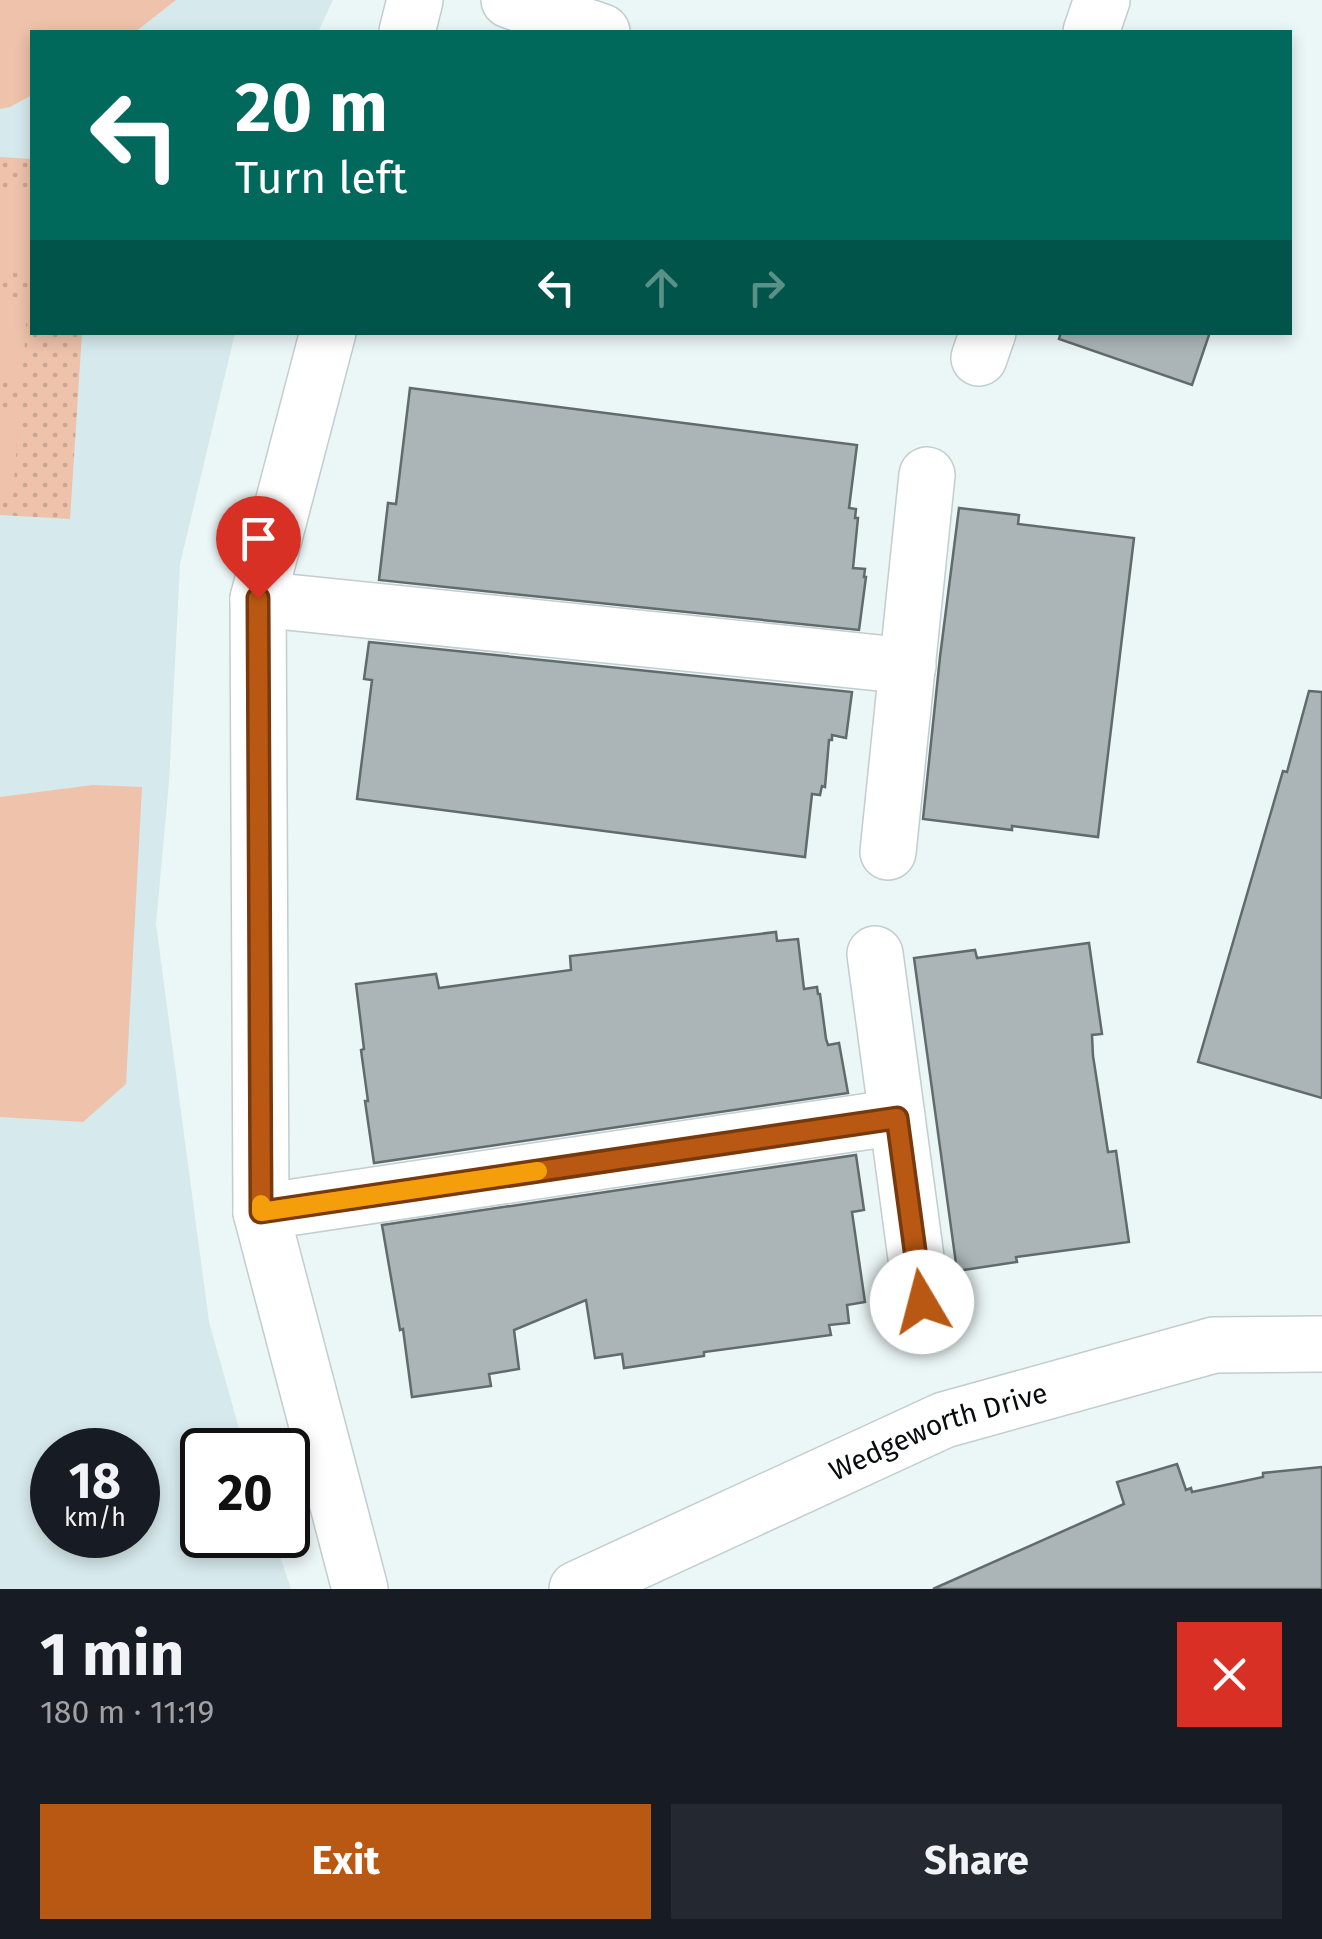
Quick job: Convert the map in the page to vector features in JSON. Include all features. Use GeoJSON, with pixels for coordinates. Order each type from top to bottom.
{"type":"FeatureCollection","features":[{"type":"Feature","properties":{"kind":"street"},"geometry":{"type":"LineString","coordinates":[[407,30],[415,0]]}},
{"type":"Feature","properties":{"kind":"street"},"geometry":{"type":"LineString","coordinates":[[508,0],[596,30]]}},
{"type":"Feature","properties":{"kind":"street"},"geometry":{"type":"LineString","coordinates":[[1092,30],[1102,0]]}},
{"type":"Feature","properties":{"kind":"street"},"geometry":{"type":"LineString","coordinates":[[327,335],[258,598],[261,1212],[360,1589]]}},
{"type":"Feature","properties":{"kind":"street"},"geometry":{"type":"LineString","coordinates":[[888,852],[928,476]]}},
{"type":"Feature","properties":{"kind":"street"},"geometry":{"type":"LineString","coordinates":[[258,598],[908,666]]}},
{"type":"Feature","properties":{"kind":"street"},"geometry":{"type":"LineString","coordinates":[[875,954],[922,1302]]}},
{"type":"Feature","properties":{"kind":"street"},"geometry":{"type":"LineString","coordinates":[[261,1212],[897,1118]]}},
{"type":"Feature","properties":{"kind":"street","name":"Wedgeworth Drive"},"geometry":{"type":"LineString","coordinates":[[577,1589],[944,1420],[1214,1345],[1322,1344]]}},
{"type":"Feature","properties":{"kind":"shaded area"},"geometry":{"type":"Polygon","coordinates":[[[0,0],[333,0],[319,30],[30,30],[30,335],[235,335],[180,564],[169,782],[156,924],[209,1322],[239,1428],[180,1428],[180,1558],[281,1558],[291,1589],[0,1589],[0,0]]]}},
{"type":"Feature","properties":{"kind":"shaded area"},"geometry":{"type":"Polygon","coordinates":[[[0,0],[176,0],[138,30],[30,30],[30,96],[0,109],[0,0]]]}},
{"type":"Feature","properties":{"kind":"shaded area"},"geometry":{"type":"Polygon","coordinates":[[[0,157],[30,159],[30,335],[82,335],[70,519],[0,515],[0,157]]]}},
{"type":"Feature","properties":{"kind":"shaded area"},"geometry":{"type":"Polygon","coordinates":[[[0,188],[30,191],[28,274],[0,272],[0,188]]]}},
{"type":"Feature","properties":{"kind":"shaded area"},"geometry":{"type":"Polygon","coordinates":[[[0,296],[28,298],[22,382],[0,381],[0,296]]]}},
{"type":"Feature","properties":{"kind":"shaded area"},"geometry":{"type":"Polygon","coordinates":[[[0,411],[19,413],[13,497],[0,496],[0,411]]]}},
{"type":"Feature","properties":{"kind":"shaded area"},"geometry":{"type":"Polygon","coordinates":[[[93,785],[142,787],[126,1084],[83,1122],[0,1117],[0,797],[93,785]]]}},
{"type":"Feature","properties":{"kind":"building"},"geometry":{"type":"Polygon","coordinates":[[[1060,335],[1209,335],[1192,385],[1059,339],[1060,335]]]}},
{"type":"Feature","properties":{"kind":"building"},"geometry":{"type":"Polygon","coordinates":[[[410,388],[857,445],[849,508],[856,509],[858,518],[853,568],[865,569],[866,577],[859,630],[379,580],[388,503],[396,504],[410,388]]]}},
{"type":"Feature","properties":{"kind":"building"},"geometry":{"type":"Polygon","coordinates":[[[959,508],[1019,515],[1018,524],[1134,538],[1098,837],[923,819],[959,508]]]}},
{"type":"Feature","properties":{"kind":"building"},"geometry":{"type":"Polygon","coordinates":[[[369,642],[852,692],[846,738],[832,735],[829,740],[825,787],[822,786],[820,795],[812,794],[805,857],[357,799],[372,680],[364,679],[369,642]]]}},
{"type":"Feature","properties":{"kind":"building"},"geometry":{"type":"Polygon","coordinates":[[[1309,691],[1322,692],[1322,1098],[1198,1062],[1309,691]]]}},
{"type":"Feature","properties":{"kind":"building"},"geometry":{"type":"Polygon","coordinates":[[[776,932],[777,941],[798,939],[804,989],[817,987],[820,994],[826,1039],[828,1045],[839,1043],[848,1093],[374,1163],[356,984],[436,974],[439,988],[571,970],[570,956],[776,932]]]}},
{"type":"Feature","properties":{"kind":"building"},"geometry":{"type":"Polygon","coordinates":[[[1089,943],[1102,1034],[1092,1035],[1093,1056],[1108,1152],[1116,1151],[1129,1242],[1016,1257],[1017,1262],[957,1271],[914,958],[975,950],[977,958],[1089,943]]]}},
{"type":"Feature","properties":{"kind":"building"},"geometry":{"type":"Polygon","coordinates":[[[856,1155],[864,1210],[852,1212],[865,1302],[847,1305],[849,1323],[829,1325],[831,1335],[704,1352],[704,1356],[624,1368],[622,1354],[595,1358],[586,1300],[514,1330],[519,1369],[489,1374],[491,1386],[412,1397],[382,1225],[856,1155]]]}},
{"type":"Feature","properties":{"kind":"building"},"geometry":{"type":"Polygon","coordinates":[[[1177,1464],[1186,1490],[1191,1488],[1192,1492],[1263,1477],[1263,1473],[1322,1467],[1322,1589],[933,1589],[1124,1504],[1117,1482],[1177,1464]]]}},
{"type":"Feature","properties":{"kind":"slow traffic"},"geometry":{"type":"LineString","coordinates":[[261,1204],[261,1212],[538,1171]]}},
{"type":"Feature","properties":{"kind":"route"},"geometry":{"type":"LineString","coordinates":[[258,598],[261,1212],[897,1118],[922,1302]]}}]}
